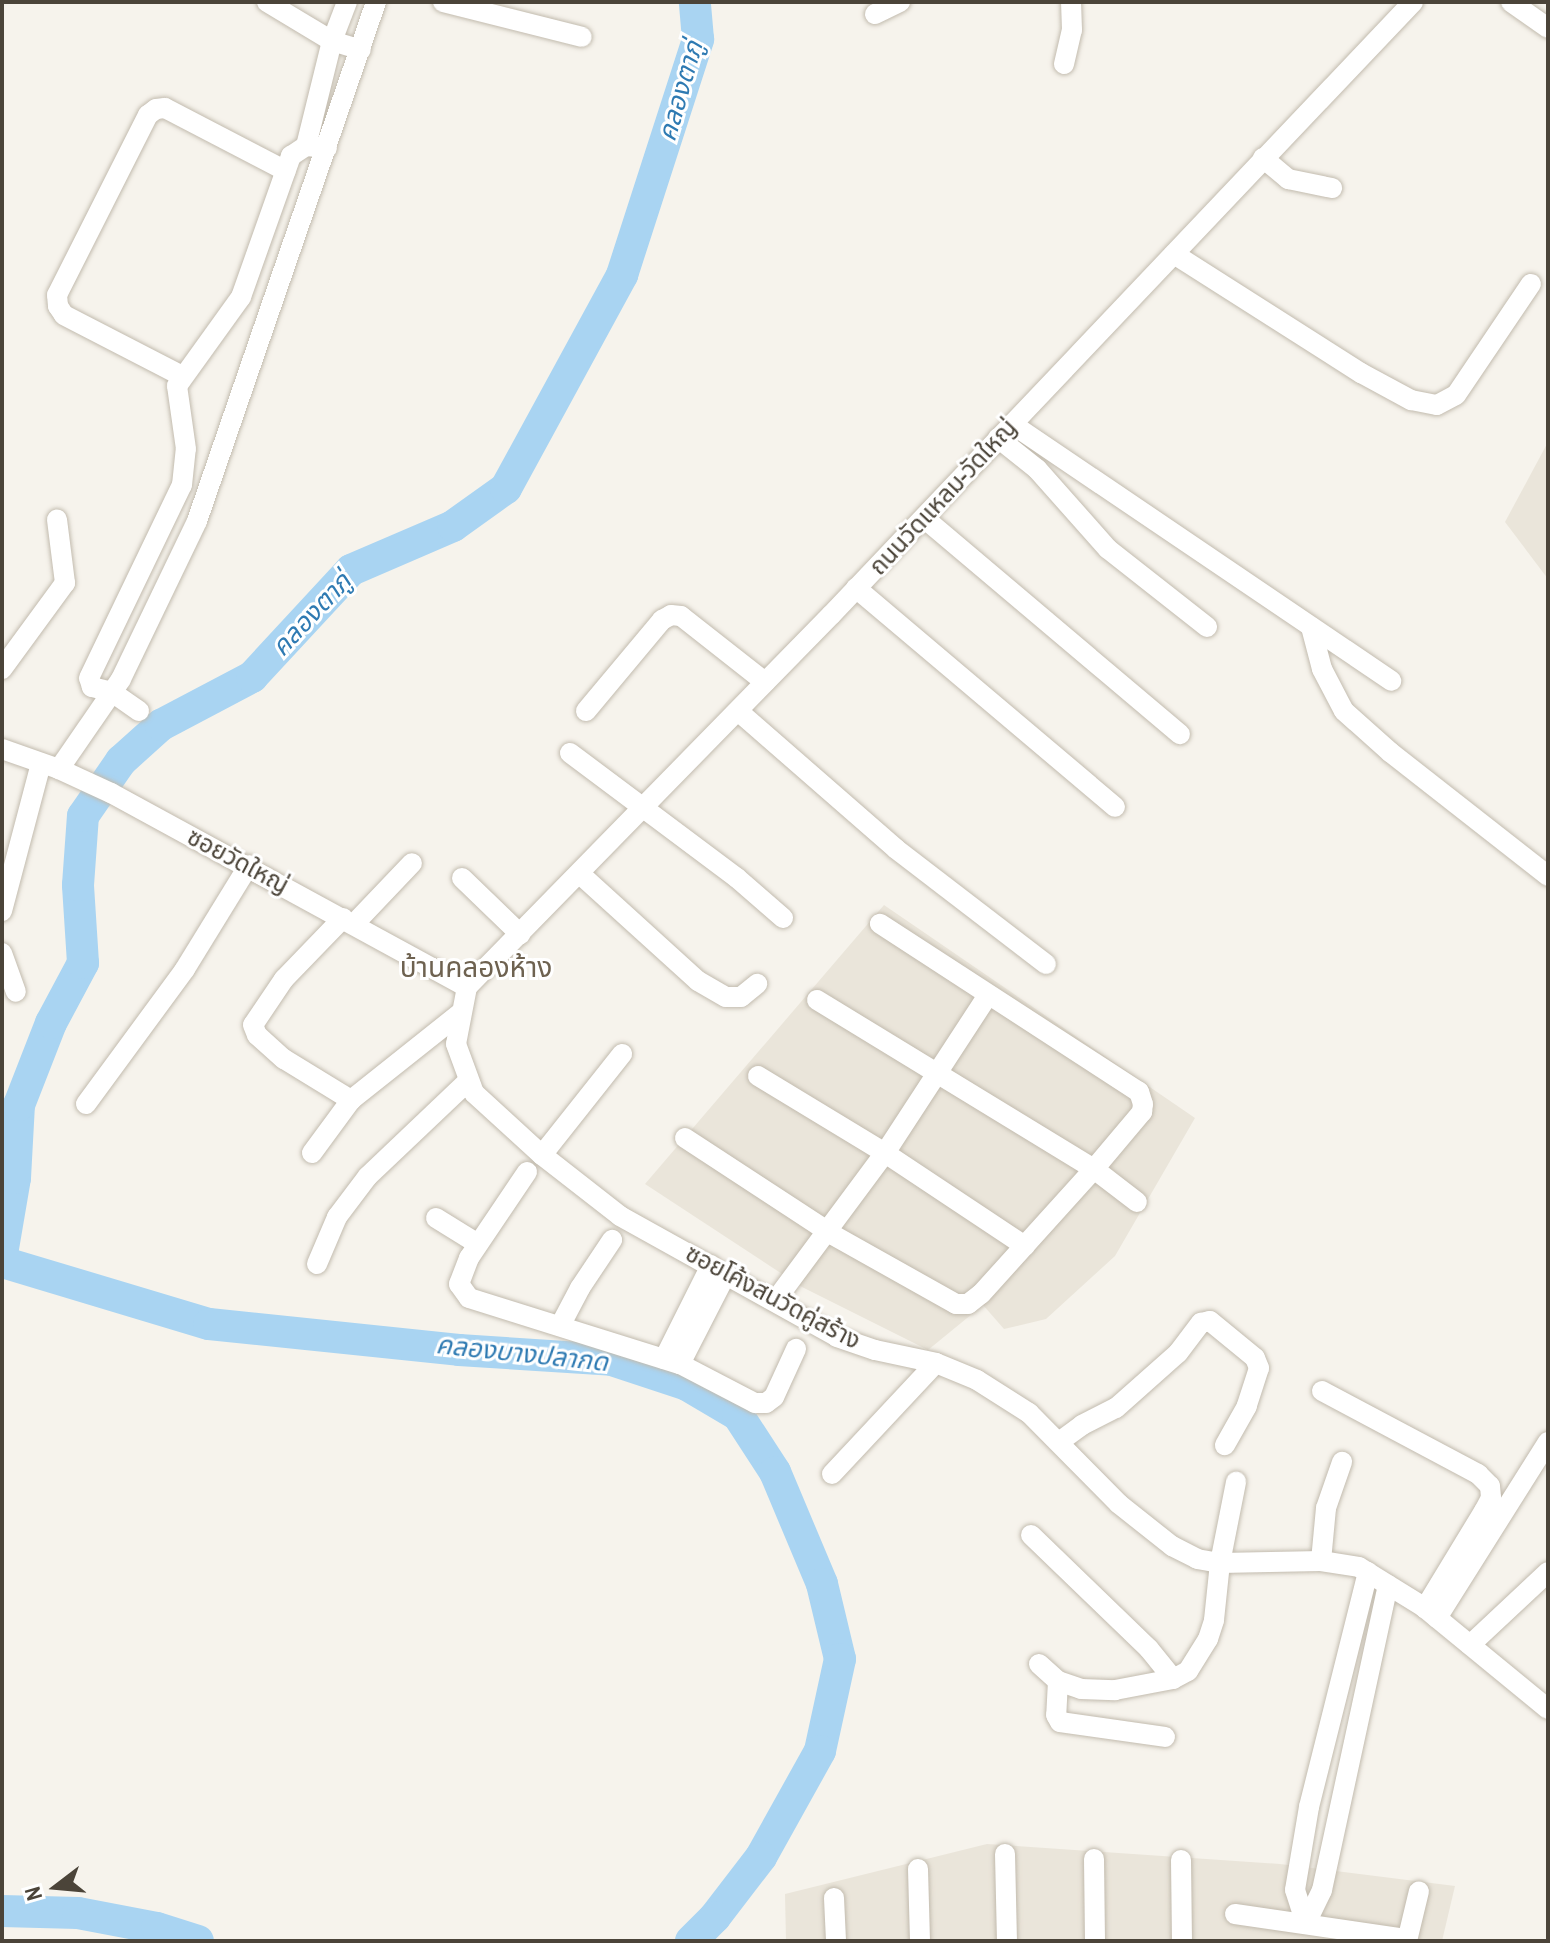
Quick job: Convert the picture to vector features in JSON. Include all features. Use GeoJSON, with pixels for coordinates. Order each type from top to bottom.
{"type":"FeatureCollection","features":[{"type":"Feature","properties":{"kind":"street"},"geometry":{"type":"LineString","coordinates":[[267,2],[332,41],[361,50]]}},
{"type":"Feature","properties":{"kind":"street"},"geometry":{"type":"LineString","coordinates":[[316,147],[332,41],[347,2]]}},
{"type":"Feature","properties":{"kind":"street"},"geometry":{"type":"LineString","coordinates":[[2,911],[50,766],[112,692],[197,521],[316,147],[361,50],[376,2]]}},
{"type":"Feature","properties":{"kind":"street"},"geometry":{"type":"LineString","coordinates":[[443,2],[582,37]]}},
{"type":"Feature","properties":{"kind":"street"},"geometry":{"type":"LineString","coordinates":[[875,14],[900,2]]}},
{"type":"Feature","properties":{"kind":"street"},"geometry":{"type":"LineString","coordinates":[[1064,64],[1072,30],[1071,2]]}},
{"type":"Feature","properties":{"kind":"street"},"geometry":{"type":"LineString","coordinates":[[1511,2],[1548,28]]}},
{"type":"Feature","properties":{"kind":"street","name":"ถนนวัดแหลม-วัดใหญ่"},"geometry":{"type":"LineString","coordinates":[[467,987],[924,518],[1174,254],[1403,5]]}},
{"type":"Feature","properties":{"kind":"street"},"geometry":{"type":"LineString","coordinates":[[182,376],[64,315],[58,306],[57,295],[148,115],[156,109],[165,108],[286,171]]}},
{"type":"Feature","properties":{"kind":"street"},"geometry":{"type":"LineString","coordinates":[[139,711],[112,692],[92,687],[89,678],[182,485],[186,449],[177,386],[241,297],[291,156],[316,147]]}},
{"type":"Feature","properties":{"kind":"street"},"geometry":{"type":"LineString","coordinates":[[1263,158],[1288,179],[1332,188]]}},
{"type":"Feature","properties":{"kind":"street"},"geometry":{"type":"LineString","coordinates":[[1174,254],[1361,373],[1411,400],[1437,405],[1456,395],[1531,284]]}},
{"type":"Feature","properties":{"kind":"street"},"geometry":{"type":"LineString","coordinates":[[1005,431],[1391,681]]}},
{"type":"Feature","properties":{"kind":"street"},"geometry":{"type":"LineString","coordinates":[[1005,431],[1108,549],[1207,627]]}},
{"type":"Feature","properties":{"kind":"street"},"geometry":{"type":"LineString","coordinates":[[924,518],[1180,734]]}},
{"type":"Feature","properties":{"kind":"street"},"geometry":{"type":"LineString","coordinates":[[2,669],[65,583],[57,520]]}},
{"type":"Feature","properties":{"kind":"street"},"geometry":{"type":"LineString","coordinates":[[856,588],[1115,807]]}},
{"type":"Feature","properties":{"kind":"street"},"geometry":{"type":"LineString","coordinates":[[586,711],[662,620],[671,615],[681,616],[765,682]]}},
{"type":"Feature","properties":{"kind":"street"},"geometry":{"type":"LineString","coordinates":[[1311,627],[1322,669],[1344,711],[1390,752],[1548,876]]}},
{"type":"Feature","properties":{"kind":"street"},"geometry":{"type":"LineString","coordinates":[[738,711],[896,849],[1046,964]]}},
{"type":"Feature","properties":{"kind":"street","name":"ซอยวัดใหญ่"},"geometry":{"type":"LineString","coordinates":[[2,749],[111,793],[249,865],[467,987]]}},
{"type":"Feature","properties":{"kind":"street"},"geometry":{"type":"LineString","coordinates":[[570,753],[642,810],[737,878],[783,918]]}},
{"type":"Feature","properties":{"kind":"street"},"geometry":{"type":"LineString","coordinates":[[351,1100],[284,1059],[257,1035],[253,1025],[284,979],[412,863]]}},
{"type":"Feature","properties":{"kind":"street"},"geometry":{"type":"LineString","coordinates":[[86,1104],[185,969],[249,865]]}},
{"type":"Feature","properties":{"kind":"street"},"geometry":{"type":"LineString","coordinates":[[580,874],[698,981],[726,997],[741,997],[757,984]]}},
{"type":"Feature","properties":{"kind":"street"},"geometry":{"type":"LineString","coordinates":[[462,878],[520,934]]}},
{"type":"Feature","properties":{"kind":"street"},"geometry":{"type":"LineString","coordinates":[[685,1138],[956,1304],[968,1304],[981,1294],[1025,1246],[1142,1112],[1139,1092],[880,924]]}},
{"type":"Feature","properties":{"kind":"street"},"geometry":{"type":"LineString","coordinates":[[2,953],[16,992]]}},
{"type":"Feature","properties":{"kind":"street","name":"ซอยโค้งสนวัดคู่สร้าง"},"geometry":{"type":"LineString","coordinates":[[467,987],[459,1014],[456,1044],[474,1093],[542,1155],[620,1216],[837,1337],[875,1350],[936,1363],[977,1380],[1029,1413],[1119,1504],[1172,1546],[1197,1559],[1220,1563],[1321,1561],[1359,1567],[1431,1613],[1548,1709]]}},
{"type":"Feature","properties":{"kind":"street"},"geometry":{"type":"LineString","coordinates":[[780,1304],[885,1153],[988,995]]}},
{"type":"Feature","properties":{"kind":"street"},"geometry":{"type":"LineString","coordinates":[[817,1000],[1094,1169],[1137,1202]]}},
{"type":"Feature","properties":{"kind":"street"},"geometry":{"type":"LineString","coordinates":[[312,1153],[351,1100],[459,1014]]}},
{"type":"Feature","properties":{"kind":"street"},"geometry":{"type":"LineString","coordinates":[[542,1155],[622,1054]]}},
{"type":"Feature","properties":{"kind":"street"},"geometry":{"type":"LineString","coordinates":[[758,1076],[885,1153],[1025,1246]]}},
{"type":"Feature","properties":{"kind":"street"},"geometry":{"type":"LineString","coordinates":[[317,1264],[337,1217],[368,1176],[468,1081]]}},
{"type":"Feature","properties":{"kind":"street"},"geometry":{"type":"LineString","coordinates":[[527,1172],[478,1244],[459,1284],[469,1298],[672,1361],[755,1403],[766,1403],[774,1397],[796,1349]]}},
{"type":"Feature","properties":{"kind":"street"},"geometry":{"type":"LineString","coordinates":[[436,1218],[478,1244]]}},
{"type":"Feature","properties":{"kind":"street"},"geometry":{"type":"LineString","coordinates":[[560,1326],[580,1288],[612,1240]]}},
{"type":"Feature","properties":{"kind":"street"},"geometry":{"type":"LineString","coordinates":[[672,1361],[718,1269]]}},
{"type":"Feature","properties":{"kind":"street"},"geometry":{"type":"LineString","coordinates":[[1059,1442],[1082,1425],[1116,1408],[1178,1353],[1201,1323],[1210,1321],[1255,1358],[1259,1368],[1247,1406],[1225,1445]]}},
{"type":"Feature","properties":{"kind":"street"},"geometry":{"type":"LineString","coordinates":[[832,1474],[936,1363]]}},
{"type":"Feature","properties":{"kind":"street"},"geometry":{"type":"LineString","coordinates":[[1322,1391],[1478,1474],[1490,1486],[1491,1498],[1431,1613]]}},
{"type":"Feature","properties":{"kind":"street"},"geometry":{"type":"LineString","coordinates":[[1431,1613],[1548,1442]]}},
{"type":"Feature","properties":{"kind":"street"},"geometry":{"type":"LineString","coordinates":[[1321,1561],[1326,1508],[1342,1462]]}},
{"type":"Feature","properties":{"kind":"street"},"geometry":{"type":"LineString","coordinates":[[1039,1664],[1058,1681],[1081,1689],[1115,1690],[1173,1679],[1188,1671],[1208,1639],[1214,1620],[1220,1563],[1236,1482]]}},
{"type":"Feature","properties":{"kind":"street"},"geometry":{"type":"LineString","coordinates":[[1031,1535],[1149,1649],[1173,1679]]}},
{"type":"Feature","properties":{"kind":"street"},"geometry":{"type":"LineString","coordinates":[[1305,1932],[1295,1890],[1309,1807],[1368,1572]]}},
{"type":"Feature","properties":{"kind":"street"},"geometry":{"type":"LineString","coordinates":[[1470,1645],[1548,1572]]}},
{"type":"Feature","properties":{"kind":"street"},"geometry":{"type":"LineString","coordinates":[[1305,1932],[1322,1890],[1388,1585]]}},
{"type":"Feature","properties":{"kind":"street"},"geometry":{"type":"LineString","coordinates":[[1058,1681],[1056,1715],[1060,1722],[1165,1737]]}},
{"type":"Feature","properties":{"kind":"street"},"geometry":{"type":"LineString","coordinates":[[1005,1854],[1007,1941]]}},
{"type":"Feature","properties":{"kind":"street"},"geometry":{"type":"LineString","coordinates":[[1094,1859],[1095,1941]]}},
{"type":"Feature","properties":{"kind":"street"},"geometry":{"type":"LineString","coordinates":[[1181,1860],[1182,1941]]}},
{"type":"Feature","properties":{"kind":"street"},"geometry":{"type":"LineString","coordinates":[[918,1869],[920,1941]]}},
{"type":"Feature","properties":{"kind":"street"},"geometry":{"type":"LineString","coordinates":[[1235,1914],[1305,1932],[1407,1940],[1419,1891]]}},
{"type":"Feature","properties":{"kind":"street"},"geometry":{"type":"LineString","coordinates":[[834,1898],[836,1941]]}},
{"type":"Feature","properties":{"kind":"shaded area"},"geometry":{"type":"Polygon","coordinates":[[[1548,442],[1548,579],[1505,522],[1548,442]]]}},
{"type":"Feature","properties":{"kind":"shaded area"},"geometry":{"type":"Polygon","coordinates":[[[884,905],[1195,1118],[1115,1256],[1046,1319],[1004,1329],[983,1305],[928,1350],[802,1287],[645,1184],[884,905]]]}},
{"type":"Feature","properties":{"kind":"shaded area"},"geometry":{"type":"Polygon","coordinates":[[[987,1844],[1280,1864],[1455,1886],[1442,1941],[786,1941],[785,1894],[987,1844]]]}},
{"type":"Feature","properties":{"kind":"waterway","name":"คลองตาภู่"},"geometry":{"type":"LineString","coordinates":[[2,1254],[15,1178],[19,1105],[51,1023],[83,963],[78,885],[83,816],[121,761],[161,725],[252,677],[351,570],[453,526],[506,488],[622,275],[698,39],[695,2]]}},
{"type":"Feature","properties":{"kind":"waterway","name":"คลองบางปลากด"},"geometry":{"type":"LineString","coordinates":[[2,1262],[209,1324],[459,1350],[612,1360],[687,1385],[738,1415],[775,1472],[822,1584],[840,1659],[820,1751],[761,1857],[715,1917],[691,1941]]}},
{"type":"Feature","properties":{"kind":"waterway","name":"คลองบางปลากด"},"geometry":{"type":"LineString","coordinates":[[2,1911],[78,1913],[157,1928],[198,1941]]}},
{"type":"Feature","properties":{"kind":"district","name":"บ้านคลองห้าง"},"geometry":{"type":"Point","coordinates":[476,967]}}]}
